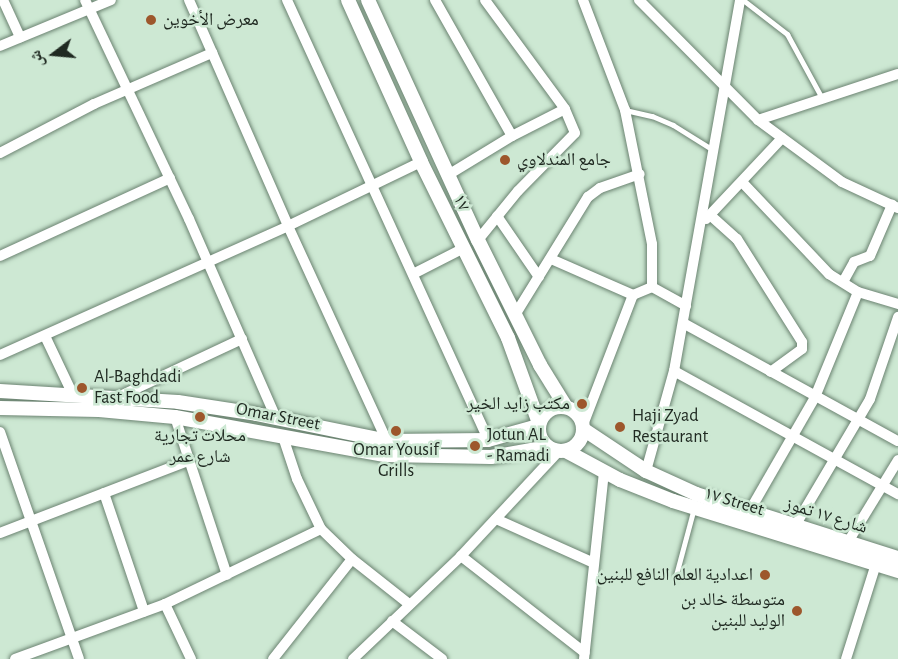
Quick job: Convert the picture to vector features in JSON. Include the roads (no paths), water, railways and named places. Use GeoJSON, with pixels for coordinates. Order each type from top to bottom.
{"type":"FeatureCollection","features":[{"type":"Feature","properties":{"kind":"main road","name":"١٧"},"geometry":{"type":"LineString","coordinates":[[348,0],[421,162],[508,338],[538,425]]}},
{"type":"Feature","properties":{"kind":"main road","name":"١٧"},"geometry":{"type":"LineString","coordinates":[[368,0],[478,240],[540,364],[566,407]]}},
{"type":"Feature","properties":{"kind":"main road","name":"Omar Street"},"geometry":{"type":"LineString","coordinates":[[0,392],[178,402],[276,418],[387,441],[488,440],[538,425]]}},
{"type":"Feature","properties":{"kind":"main road"},"geometry":{"type":"LineString","coordinates":[[559,406],[566,407],[577,413],[583,427],[580,441],[557,450],[539,434],[538,425],[546,411],[559,406]]}},
{"type":"Feature","properties":{"kind":"main road","name":"Omar Street"},"geometry":{"type":"LineString","coordinates":[[0,408],[99,410],[175,417],[385,455],[491,457],[557,450]]}},
{"type":"Feature","properties":{"kind":"main road","name":"شارع ١٧ تموز"},"geometry":{"type":"LineString","coordinates":[[583,427],[646,471],[696,494],[898,558]]}},
{"type":"Feature","properties":{"kind":"main road","name":"١٧ Street"},"geometry":{"type":"LineString","coordinates":[[557,450],[652,494],[898,571]]}},
{"type":"Feature","properties":{"kind":"street"},"geometry":{"type":"LineString","coordinates":[[3,0],[20,37]]}},
{"type":"Feature","properties":{"kind":"street"},"geometry":{"type":"LineString","coordinates":[[0,46],[87,5],[111,0]]}},
{"type":"Feature","properties":{"kind":"street"},"geometry":{"type":"LineString","coordinates":[[189,0],[288,226],[387,441]]}},
{"type":"Feature","properties":{"kind":"street"},"geometry":{"type":"LineString","coordinates":[[287,0],[488,440]]}},
{"type":"Feature","properties":{"kind":"street"},"geometry":{"type":"LineString","coordinates":[[435,0],[512,136]]}},
{"type":"Feature","properties":{"kind":"street"},"geometry":{"type":"LineString","coordinates":[[478,240],[497,216],[573,138],[574,127],[565,109],[485,0]]}},
{"type":"Feature","properties":{"kind":"street"},"geometry":{"type":"LineString","coordinates":[[583,0],[625,110],[640,174],[652,244],[652,287]]}},
{"type":"Feature","properties":{"kind":"street"},"geometry":{"type":"LineString","coordinates":[[639,0],[758,120],[842,182],[895,206],[870,256],[854,262],[843,282]]}},
{"type":"Feature","properties":{"kind":"street"},"geometry":{"type":"LineString","coordinates":[[646,471],[674,371],[741,0]]}},
{"type":"Feature","properties":{"kind":"street"},"geometry":{"type":"LineString","coordinates":[[87,5],[208,261],[276,418]]}},
{"type":"Feature","properties":{"kind":"street"},"geometry":{"type":"LineString","coordinates":[[0,153],[128,89],[212,53]]}},
{"type":"Feature","properties":{"kind":"street"},"geometry":{"type":"LineString","coordinates":[[758,120],[898,74]]}},
{"type":"Feature","properties":{"kind":"street"},"geometry":{"type":"LineString","coordinates":[[448,175],[512,136],[565,109]]}},
{"type":"Feature","properties":{"kind":"street"},"geometry":{"type":"LineString","coordinates":[[700,225],[782,138]]}},
{"type":"Feature","properties":{"kind":"street"},"geometry":{"type":"LineString","coordinates":[[0,355],[288,226],[421,162]]}},
{"type":"Feature","properties":{"kind":"street"},"geometry":{"type":"LineString","coordinates":[[515,315],[588,197],[600,188],[640,174]]}},
{"type":"Feature","properties":{"kind":"street"},"geometry":{"type":"LineString","coordinates":[[0,256],[170,178]]}},
{"type":"Feature","properties":{"kind":"street"},"geometry":{"type":"LineString","coordinates":[[742,182],[829,274],[858,292],[898,304]]}},
{"type":"Feature","properties":{"kind":"street"},"geometry":{"type":"LineString","coordinates":[[710,215],[737,239],[802,342],[802,349],[770,372]]}},
{"type":"Feature","properties":{"kind":"street"},"geometry":{"type":"LineString","coordinates":[[497,216],[539,277]]}},
{"type":"Feature","properties":{"kind":"street"},"geometry":{"type":"LineString","coordinates":[[413,274],[464,248]]}},
{"type":"Feature","properties":{"kind":"street"},"geometry":{"type":"LineString","coordinates":[[551,260],[633,295],[652,287]]}},
{"type":"Feature","properties":{"kind":"street"},"geometry":{"type":"LineString","coordinates":[[652,287],[686,306]]}},
{"type":"Feature","properties":{"kind":"street"},"geometry":{"type":"LineString","coordinates":[[749,512],[815,397],[858,292]]}},
{"type":"Feature","properties":{"kind":"street"},"geometry":{"type":"LineString","coordinates":[[583,427],[633,295]]}},
{"type":"Feature","properties":{"kind":"street"},"geometry":{"type":"LineString","coordinates":[[795,526],[836,461],[870,399],[898,317]]}},
{"type":"Feature","properties":{"kind":"street"},"geometry":{"type":"LineString","coordinates":[[682,323],[898,441]]}},
{"type":"Feature","properties":{"kind":"street"},"geometry":{"type":"LineString","coordinates":[[45,336],[73,395]]}},
{"type":"Feature","properties":{"kind":"street"},"geometry":{"type":"LineString","coordinates":[[118,398],[242,339]]}},
{"type":"Feature","properties":{"kind":"street"},"geometry":{"type":"LineString","coordinates":[[674,371],[898,494]]}},
{"type":"Feature","properties":{"kind":"street"},"geometry":{"type":"LineString","coordinates":[[175,417],[227,575]]}},
{"type":"Feature","properties":{"kind":"street"},"geometry":{"type":"LineString","coordinates":[[0,432],[79,659]]}},
{"type":"Feature","properties":{"kind":"street"},"geometry":{"type":"LineString","coordinates":[[283,437],[297,479],[321,529],[352,559],[409,604]]}},
{"type":"Feature","properties":{"kind":"street"},"geometry":{"type":"LineString","coordinates":[[353,659],[461,556],[557,450]]}},
{"type":"Feature","properties":{"kind":"street"},"geometry":{"type":"LineString","coordinates":[[848,542],[898,460]]}},
{"type":"Feature","properties":{"kind":"street"},"geometry":{"type":"LineString","coordinates":[[0,533],[188,461]]}},
{"type":"Feature","properties":{"kind":"street"},"geometry":{"type":"LineString","coordinates":[[584,656],[604,472]]}},
{"type":"Feature","properties":{"kind":"street"},"geometry":{"type":"LineString","coordinates":[[104,493],[144,611]]}},
{"type":"Feature","properties":{"kind":"street"},"geometry":{"type":"LineString","coordinates":[[496,519],[594,562]]}},
{"type":"Feature","properties":{"kind":"street"},"geometry":{"type":"LineString","coordinates":[[15,659],[165,604],[321,529]]}},
{"type":"Feature","properties":{"kind":"street"},"geometry":{"type":"LineString","coordinates":[[461,556],[584,656]]}},
{"type":"Feature","properties":{"kind":"street"},"geometry":{"type":"LineString","coordinates":[[273,659],[352,559]]}},
{"type":"Feature","properties":{"kind":"street"},"geometry":{"type":"LineString","coordinates":[[846,659],[876,564]]}},
{"type":"Feature","properties":{"kind":"street"},"geometry":{"type":"LineString","coordinates":[[165,604],[191,659]]}},
{"type":"Feature","properties":{"kind":"street"},"geometry":{"type":"LineString","coordinates":[[392,621],[442,659]]}},
{"type":"Feature","properties":{"kind":"lane"},"geometry":{"type":"LineString","coordinates":[[741,0],[787,34],[823,100]]}},
{"type":"Feature","properties":{"kind":"lane"},"geometry":{"type":"LineString","coordinates":[[625,110],[651,116],[673,125],[714,151]]}},
{"type":"Feature","properties":{"kind":"lane"},"geometry":{"type":"LineString","coordinates":[[676,575],[694,508]]}},
{"type":"Feature","properties":{"kind":"place","name":"معرض الأخوين"},"geometry":{"type":"Point","coordinates":[151,20]}},
{"type":"Feature","properties":{"kind":"place","name":"جامع المندلاوي"},"geometry":{"type":"Point","coordinates":[505,160]}},
{"type":"Feature","properties":{"kind":"place","name":"Al-Baghdadi Fast Food"},"geometry":{"type":"Point","coordinates":[82,388]}},
{"type":"Feature","properties":{"kind":"place","name":"مكتب زايد الخير"},"geometry":{"type":"Point","coordinates":[582,404]}},
{"type":"Feature","properties":{"kind":"place","name":"محلات تجارية شارع عمر"},"geometry":{"type":"Point","coordinates":[200,417]}},
{"type":"Feature","properties":{"kind":"place","name":"Haji Zyad Restaurant"},"geometry":{"type":"Point","coordinates":[620,427]}},
{"type":"Feature","properties":{"kind":"place","name":"Omar Yousif Grills"},"geometry":{"type":"Point","coordinates":[396,431]}},
{"type":"Feature","properties":{"kind":"place","name":"Jotun AL - Ramadi"},"geometry":{"type":"Point","coordinates":[475,446]}},
{"type":"Feature","properties":{"kind":"place","name":"اعدادية العلم النافع للبنين"},"geometry":{"type":"Point","coordinates":[765,575]}},
{"type":"Feature","properties":{"kind":"place","name":"متوسطة خالد بن الوليد للبنين"},"geometry":{"type":"Point","coordinates":[797,611]}}]}
